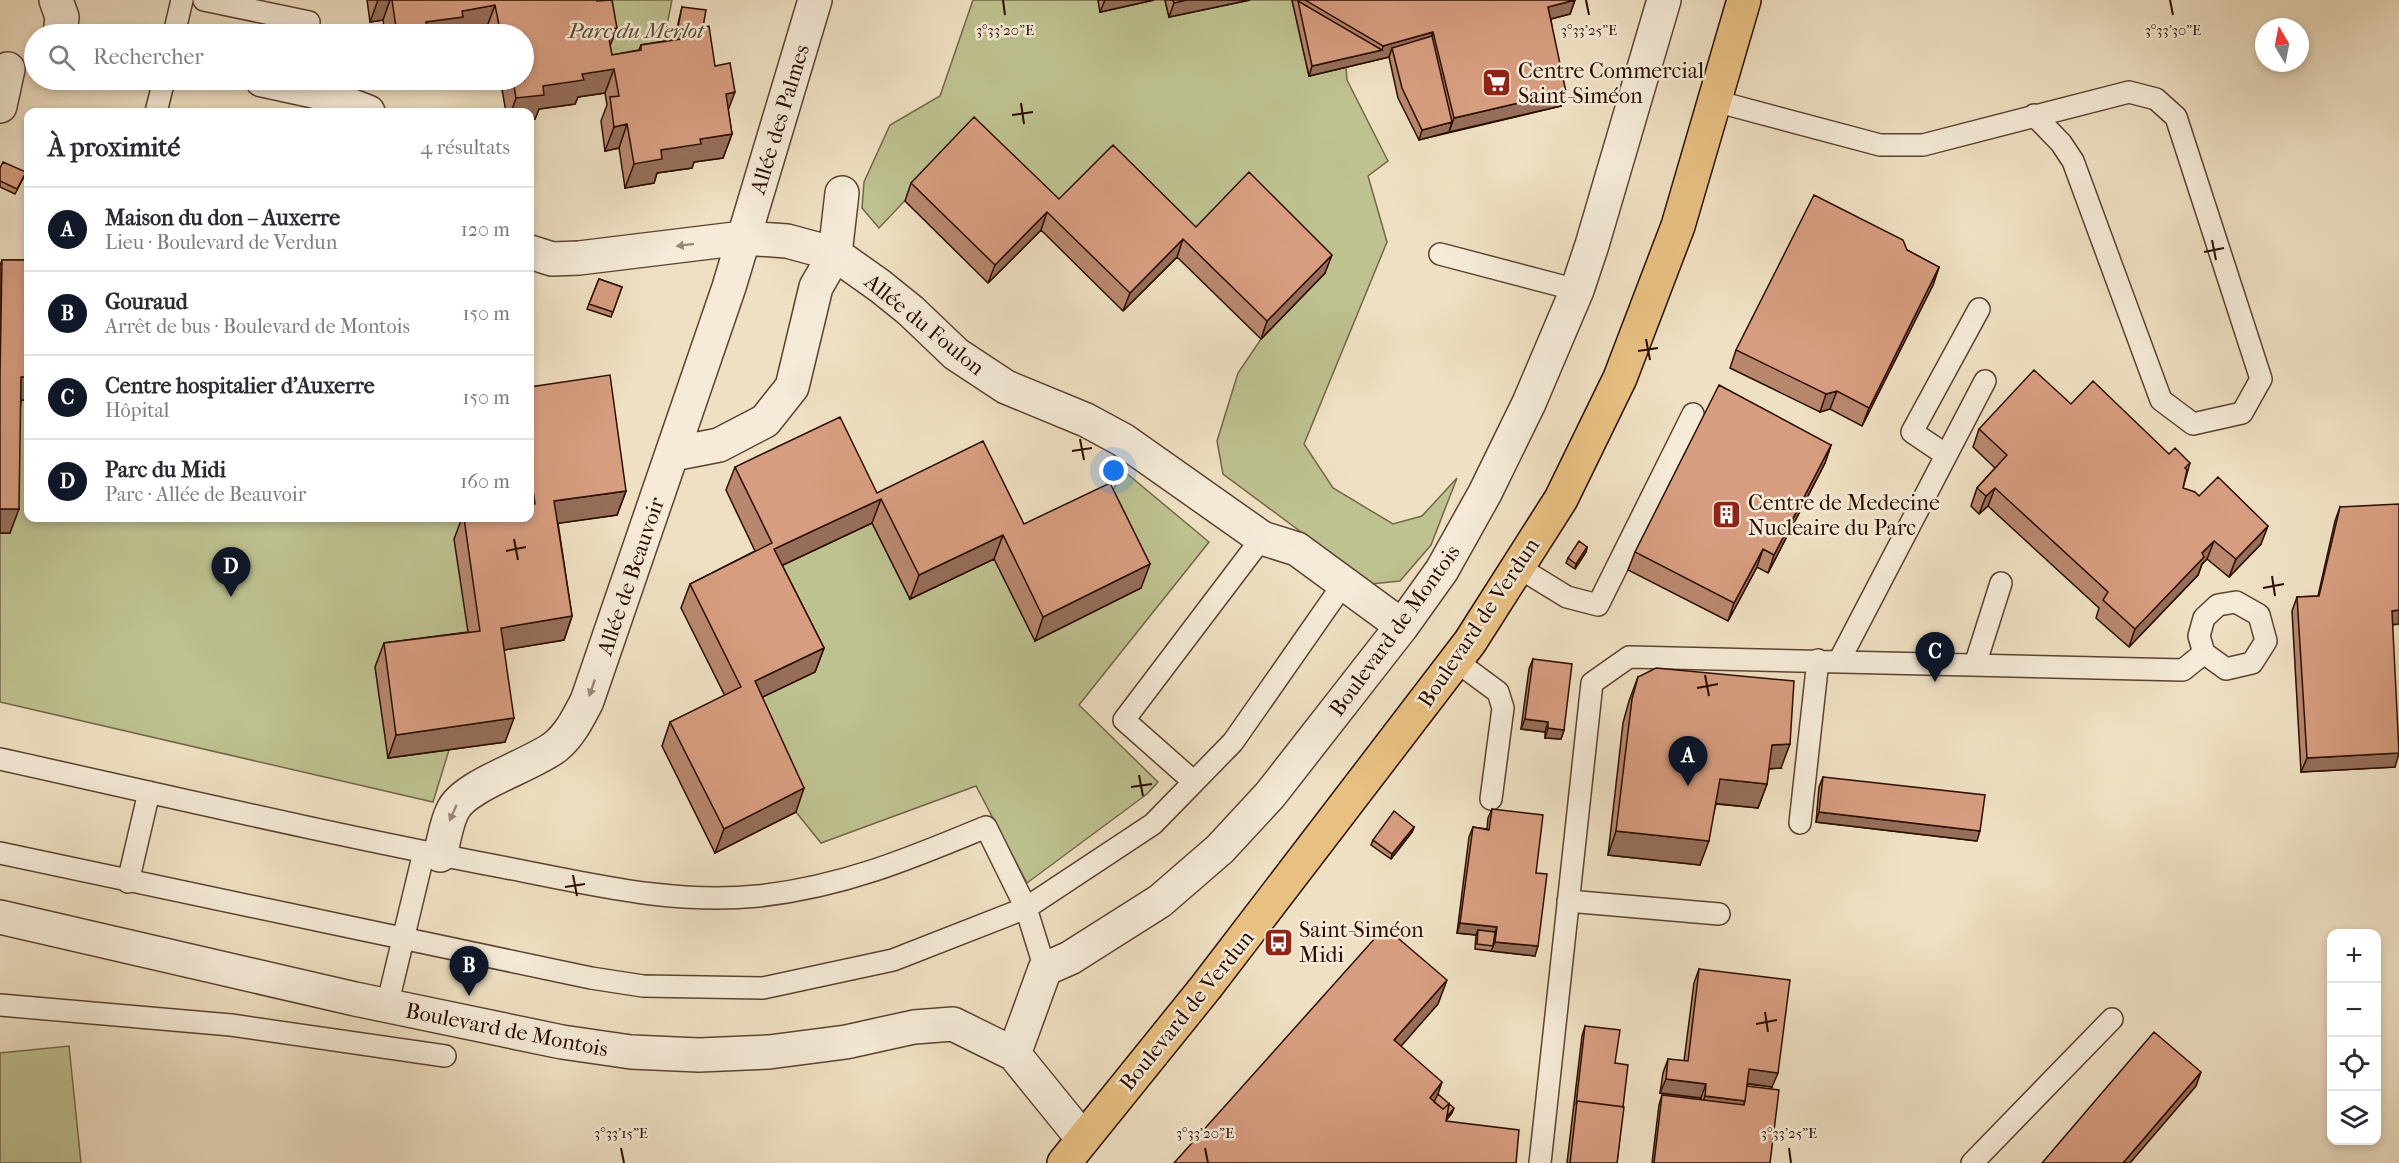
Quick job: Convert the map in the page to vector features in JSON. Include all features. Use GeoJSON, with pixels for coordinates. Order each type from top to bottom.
{"type":"FeatureCollection","features":[{"type":"Feature","properties":{"kind":"main road","name":"Boulevard de Verdun"},"geometry":{"type":"LineString","coordinates":[[1074,1151],[1206,987],[1456,661],[1561,499],[1620,378],[1678,226],[1743,0]]}},
{"type":"Feature","properties":{"kind":"street"},"geometry":{"type":"LineString","coordinates":[[56,0],[62,24]]}},
{"type":"Feature","properties":{"kind":"street","name":"Allée des Palmes"},"geometry":{"type":"LineString","coordinates":[[743,238],[815,0]]}},
{"type":"Feature","properties":{"kind":"street","name":"Boulevard de Montois"},"geometry":{"type":"LineString","coordinates":[[1045,969],[1070,958],[1160,900],[1220,849],[1270,795],[1443,570],[1485,493],[1529,403],[1577,290],[1664,0]]}},
{"type":"Feature","properties":{"kind":"street"},"geometry":{"type":"LineString","coordinates":[[0,106],[14,67]]}},
{"type":"Feature","properties":{"kind":"street"},"geometry":{"type":"LineString","coordinates":[[308,90],[358,108]]}},
{"type":"Feature","properties":{"kind":"street"},"geometry":{"type":"LineString","coordinates":[[673,454],[719,445],[765,421],[792,387],[816,287],[835,254],[842,193]]}},
{"type":"Feature","properties":{"kind":"street","name":"Allée du Foulon"},"geometry":{"type":"LineString","coordinates":[[534,253],[552,259],[579,258],[743,238],[787,241],[835,254],[880,285],[912,311],[956,354],[1005,387],[1086,420],[1123,440],[1262,538],[1297,549],[1402,626]]}},
{"type":"Feature","properties":{"kind":"street","name":"Allée de Beauvoir"},"geometry":{"type":"LineString","coordinates":[[432,854],[453,810],[464,796],[556,746],[573,728],[587,701],[673,454],[743,238]]}},
{"type":"Feature","properties":{"kind":"street","name":"Boulevard de Montois"},"geometry":{"type":"LineString","coordinates":[[0,917],[387,1006],[562,1041],[631,1052],[699,1055],[769,1052],[846,1042],[914,1028],[953,1024],[1014,1054],[1074,1151]]}},
{"type":"Feature","properties":{"kind":"street"},"geometry":{"type":"LineString","coordinates":[[1014,1054],[1045,969]]}},
{"type":"Feature","properties":{"kind":"lane"},"geometry":{"type":"LineString","coordinates":[[176,24],[182,0]]}},
{"type":"Feature","properties":{"kind":"lane"},"geometry":{"type":"LineString","coordinates":[[204,0],[309,22]]}},
{"type":"Feature","properties":{"kind":"lane"},"geometry":{"type":"LineString","coordinates":[[157,108],[162,90]]}},
{"type":"Feature","properties":{"kind":"lane"},"geometry":{"type":"LineString","coordinates":[[1715,102],[1880,145],[1923,145],[2034,115],[2128,92],[2156,99],[2176,117],[2261,379],[2242,413],[2193,424],[2161,400],[2073,161],[2061,143],[2034,115]]}},
{"type":"Feature","properties":{"kind":"lane"},"geometry":{"type":"LineString","coordinates":[[1440,254],[1577,290]]}},
{"type":"Feature","properties":{"kind":"lane"},"geometry":{"type":"LineString","coordinates":[[1946,455],[1912,432],[1979,309]]}},
{"type":"Feature","properties":{"kind":"lane"},"geometry":{"type":"LineString","coordinates":[[1839,661],[1985,381]]}},
{"type":"Feature","properties":{"kind":"lane"},"geometry":{"type":"LineString","coordinates":[[1518,567],[1567,597],[1598,605],[1693,414]]}},
{"type":"Feature","properties":{"kind":"lane"},"geometry":{"type":"LineString","coordinates":[[1194,782],[1124,720],[1262,538]]}},
{"type":"Feature","properties":{"kind":"lane"},"geometry":{"type":"LineString","coordinates":[[0,853],[128,882],[591,978],[643,986],[763,988],[894,960],[1026,908],[1153,824],[1233,742],[1344,583]]}},
{"type":"Feature","properties":{"kind":"lane"},"geometry":{"type":"LineString","coordinates":[[1974,665],[2001,583]]}},
{"type":"Feature","properties":{"kind":"lane"},"geometry":{"type":"LineString","coordinates":[[1540,1163],[1592,683],[1629,657],[2183,670],[2204,653]]}},
{"type":"Feature","properties":{"kind":"lane"},"geometry":{"type":"LineString","coordinates":[[1800,823],[1818,660]]}},
{"type":"Feature","properties":{"kind":"lane"},"geometry":{"type":"LineString","coordinates":[[1456,661],[1498,692],[1503,708],[1491,798]]}},
{"type":"Feature","properties":{"kind":"lane"},"geometry":{"type":"LineString","coordinates":[[0,759],[432,854],[655,895],[702,899],[758,896],[815,888],[889,867],[986,827],[1026,908],[1045,969]]}},
{"type":"Feature","properties":{"kind":"lane"},"geometry":{"type":"LineString","coordinates":[[128,882],[149,792]]}},
{"type":"Feature","properties":{"kind":"lane"},"geometry":{"type":"LineString","coordinates":[[387,1006],[404,940],[432,854]]}},
{"type":"Feature","properties":{"kind":"lane"},"geometry":{"type":"LineString","coordinates":[[1569,901],[1719,914]]}},
{"type":"Feature","properties":{"kind":"lane"},"geometry":{"type":"LineString","coordinates":[[0,1005],[231,1025],[445,1056]]}},
{"type":"Feature","properties":{"kind":"lane"},"geometry":{"type":"LineString","coordinates":[[1972,1163],[2112,1019]]}},
{"type":"Feature","properties":{"kind":"green space","name":"Parc du Merlot"},"geometry":{"type":"Polygon","coordinates":[[[587,0],[672,0],[659,64],[603,79],[587,0]]]}},
{"type":"Feature","properties":{"kind":"green space"},"geometry":{"type":"Polygon","coordinates":[[[973,0],[1098,0],[1101,12],[1154,0],[1165,0],[1168,14],[1245,0],[1292,0],[1309,76],[1346,67],[1347,80],[1388,161],[1368,176],[1387,242],[1304,444],[1333,488],[1393,524],[1422,516],[1457,478],[1431,545],[1400,581],[1371,584],[1223,474],[1217,441],[1238,373],[1261,339],[1325,273],[1052,217],[967,135],[879,228],[862,208],[864,182],[890,125],[940,96],[973,0]]]}},
{"type":"Feature","properties":{"kind":"green space"},"geometry":{"type":"Polygon","coordinates":[[[12,400],[24,400],[24,522],[523,522],[471,655],[388,758],[449,750],[433,802],[0,702],[0,533],[10,533],[12,400]]]}},
{"type":"Feature","properties":{"kind":"green space"},"geometry":{"type":"Polygon","coordinates":[[[1125,472],[1209,542],[1079,705],[1158,782],[1147,794],[1027,883],[976,786],[821,843],[796,812],[746,705],[766,573],[872,523],[910,599],[1101,507],[1125,472]]]}},
{"type":"Feature","properties":{"kind":"green space"},"geometry":{"type":"Polygon","coordinates":[[[69,1046],[81,1163],[0,1163],[0,1053],[69,1046]]]}},
{"type":"Feature","properties":{"kind":"building"},"geometry":{"type":"Polygon","coordinates":[[[392,0],[612,0],[617,28],[607,29],[612,55],[641,50],[641,45],[681,39],[680,31],[709,26],[715,66],[730,63],[735,92],[726,94],[732,134],[700,139],[701,144],[661,150],[662,159],[634,164],[627,124],[614,127],[610,97],[619,96],[614,69],[582,74],[584,80],[543,86],[544,95],[516,98],[515,90],[534,90],[534,24],[499,24],[495,5],[462,11],[463,17],[426,22],[426,24],[396,24],[392,0]]]}},
{"type":"Feature","properties":{"kind":"building","name":"Centre Commercial Saint-Siméon"},"geometry":{"type":"Polygon","coordinates":[[[1305,0],[1575,0],[1548,7],[1566,92],[1454,118],[1433,32],[1383,46],[1305,0]]]}},
{"type":"Feature","properties":{"kind":"building"},"geometry":{"type":"Polygon","coordinates":[[[1298,1],[1382,50],[1312,66],[1298,1]]]}},
{"type":"Feature","properties":{"kind":"building"},"geometry":{"type":"Polygon","coordinates":[[[682,7],[706,10],[703,27],[690,29],[678,27],[682,7]]]}},
{"type":"Feature","properties":{"kind":"building"},"geometry":{"type":"Polygon","coordinates":[[[1432,36],[1452,122],[1422,130],[1402,88],[1392,48],[1432,36]]]}},
{"type":"Feature","properties":{"kind":"building"},"geometry":{"type":"Polygon","coordinates":[[[974,117],[1059,199],[1113,145],[1196,227],[1249,172],[1332,255],[1267,321],[1183,239],[1130,293],[1047,212],[995,265],[911,183],[974,117]]]}},
{"type":"Feature","properties":{"kind":"building"},"geometry":{"type":"Polygon","coordinates":[[[3,162],[24,171],[17,189],[0,181],[0,168],[3,162]]]}},
{"type":"Feature","properties":{"kind":"building"},"geometry":{"type":"Polygon","coordinates":[[[1814,195],[1903,240],[1907,250],[1939,267],[1869,408],[1837,391],[1826,394],[1736,350],[1814,195]]]}},
{"type":"Feature","properties":{"kind":"building"},"geometry":{"type":"Polygon","coordinates":[[[2,260],[24,260],[24,377],[21,377],[19,509],[0,509],[2,260]]]}},
{"type":"Feature","properties":{"kind":"building"},"geometry":{"type":"Polygon","coordinates":[[[599,279],[622,287],[613,312],[589,304],[599,279]]]}},
{"type":"Feature","properties":{"kind":"building"},"geometry":{"type":"Polygon","coordinates":[[[2034,370],[2071,404],[2093,381],[2169,454],[2175,448],[2190,463],[2185,468],[2187,470],[2183,488],[2199,496],[2218,477],[2268,526],[2236,559],[2214,541],[2202,553],[2204,557],[2135,629],[2103,600],[2108,592],[1995,488],[1986,496],[1977,488],[2007,455],[1979,429],[2034,370]]]}},
{"type":"Feature","properties":{"kind":"building"},"geometry":{"type":"Polygon","coordinates":[[[610,375],[626,491],[554,501],[572,616],[501,628],[514,718],[396,735],[384,643],[480,631],[465,522],[534,522],[534,386],[610,375]]]}},
{"type":"Feature","properties":{"kind":"building","name":"Centre de Medecine Nucleaire du Parc"},"geometry":{"type":"Polygon","coordinates":[[[1719,385],[1831,445],[1774,555],[1763,549],[1734,603],[1635,552],[1719,385]]]}},
{"type":"Feature","properties":{"kind":"building"},"geometry":{"type":"Polygon","coordinates":[[[840,417],[877,493],[983,441],[1024,524],[1110,483],[1150,564],[1043,617],[1003,535],[919,575],[881,499],[774,549],[824,648],[755,681],[804,788],[724,829],[670,722],[741,687],[690,584],[772,543],[735,467],[840,417]]]}},
{"type":"Feature","properties":{"kind":"building"},"geometry":{"type":"Polygon","coordinates":[[[2399,504],[2399,610],[2392,611],[2399,753],[2307,758],[2297,597],[2319,596],[2340,507],[2399,504]]]}},
{"type":"Feature","properties":{"kind":"building"},"geometry":{"type":"Polygon","coordinates":[[[1579,541],[1587,547],[1576,564],[1568,558],[1579,541]]]}},
{"type":"Feature","properties":{"kind":"building"},"geometry":{"type":"Polygon","coordinates":[[[1533,659],[1572,664],[1564,730],[1548,728],[1548,722],[1525,719],[1533,659]]]}},
{"type":"Feature","properties":{"kind":"building"},"geometry":{"type":"Polygon","coordinates":[[[1656,668],[1794,681],[1790,744],[1772,745],[1767,784],[1720,779],[1709,841],[1616,831],[1632,699],[1638,677],[1656,668]]]}},
{"type":"Feature","properties":{"kind":"building"},"geometry":{"type":"Polygon","coordinates":[[[1823,777],[1985,795],[1980,831],[1819,812],[1823,777]]]}},
{"type":"Feature","properties":{"kind":"building"},"geometry":{"type":"Polygon","coordinates":[[[1492,809],[1543,815],[1536,873],[1547,874],[1538,946],[1495,942],[1497,927],[1460,923],[1473,827],[1489,830],[1492,809]]]}},
{"type":"Feature","properties":{"kind":"building"},"geometry":{"type":"Polygon","coordinates":[[[1394,811],[1414,827],[1392,854],[1373,840],[1394,811]]]}},
{"type":"Feature","properties":{"kind":"building"},"geometry":{"type":"Polygon","coordinates":[[[1385,927],[1447,980],[1394,1040],[1442,1082],[1430,1098],[1443,1109],[1449,1104],[1446,1121],[1519,1130],[1516,1163],[1174,1163],[1385,927]]]}},
{"type":"Feature","properties":{"kind":"building"},"geometry":{"type":"Polygon","coordinates":[[[1478,930],[1495,932],[1493,946],[1477,944],[1478,930]]]}},
{"type":"Feature","properties":{"kind":"building"},"geometry":{"type":"Polygon","coordinates":[[[1699,969],[1790,980],[1778,1073],[1749,1069],[1745,1101],[1705,1096],[1706,1084],[1666,1079],[1668,1059],[1688,1061],[1699,969]]]}},
{"type":"Feature","properties":{"kind":"building"},"geometry":{"type":"Polygon","coordinates":[[[1585,1026],[1620,1030],[1615,1063],[1628,1065],[1623,1107],[1577,1101],[1576,1105],[1585,1026]]]}},
{"type":"Feature","properties":{"kind":"building"},"geometry":{"type":"Polygon","coordinates":[[[2154,1032],[2201,1072],[2123,1163],[2042,1163],[2154,1032]]]}},
{"type":"Feature","properties":{"kind":"building"},"geometry":{"type":"Polygon","coordinates":[[[1747,1086],[1779,1090],[1770,1163],[1654,1163],[1662,1095],[1744,1105],[1747,1086]]]}},
{"type":"Feature","properties":{"kind":"building"},"geometry":{"type":"Polygon","coordinates":[[[1438,1094],[1454,1108],[1447,1117],[1449,1104],[1443,1109],[1434,1102],[1438,1094]]]}},
{"type":"Feature","properties":{"kind":"building"},"geometry":{"type":"Polygon","coordinates":[[[1577,1101],[1624,1107],[1617,1163],[1570,1163],[1577,1101]]]}},
{"type":"Feature","properties":{"kind":"place","name":"Centre Commercial Saint-Siméon"},"geometry":{"type":"Point","coordinates":[1497,83]}},
{"type":"Feature","properties":{"kind":"place","name":"Centre de Medecine Nucleaire du Parc"},"geometry":{"type":"Point","coordinates":[1727,515]}},
{"type":"Feature","properties":{"kind":"place","name":"Parc du Midi"},"geometry":{"type":"Point","coordinates":[231,597]}},
{"type":"Feature","properties":{"kind":"place","name":"Centre hospitalier d’Auxerre"},"geometry":{"type":"Point","coordinates":[1935,682]}},
{"type":"Feature","properties":{"kind":"place","name":"Maison du don – Auxerre"},"geometry":{"type":"Point","coordinates":[1688,786]}},
{"type":"Feature","properties":{"kind":"place","name":"Saint-Siméon Midi"},"geometry":{"type":"Point","coordinates":[1278,942]}},
{"type":"Feature","properties":{"kind":"place","name":"Gouraud"},"geometry":{"type":"Point","coordinates":[469,996]}}]}
